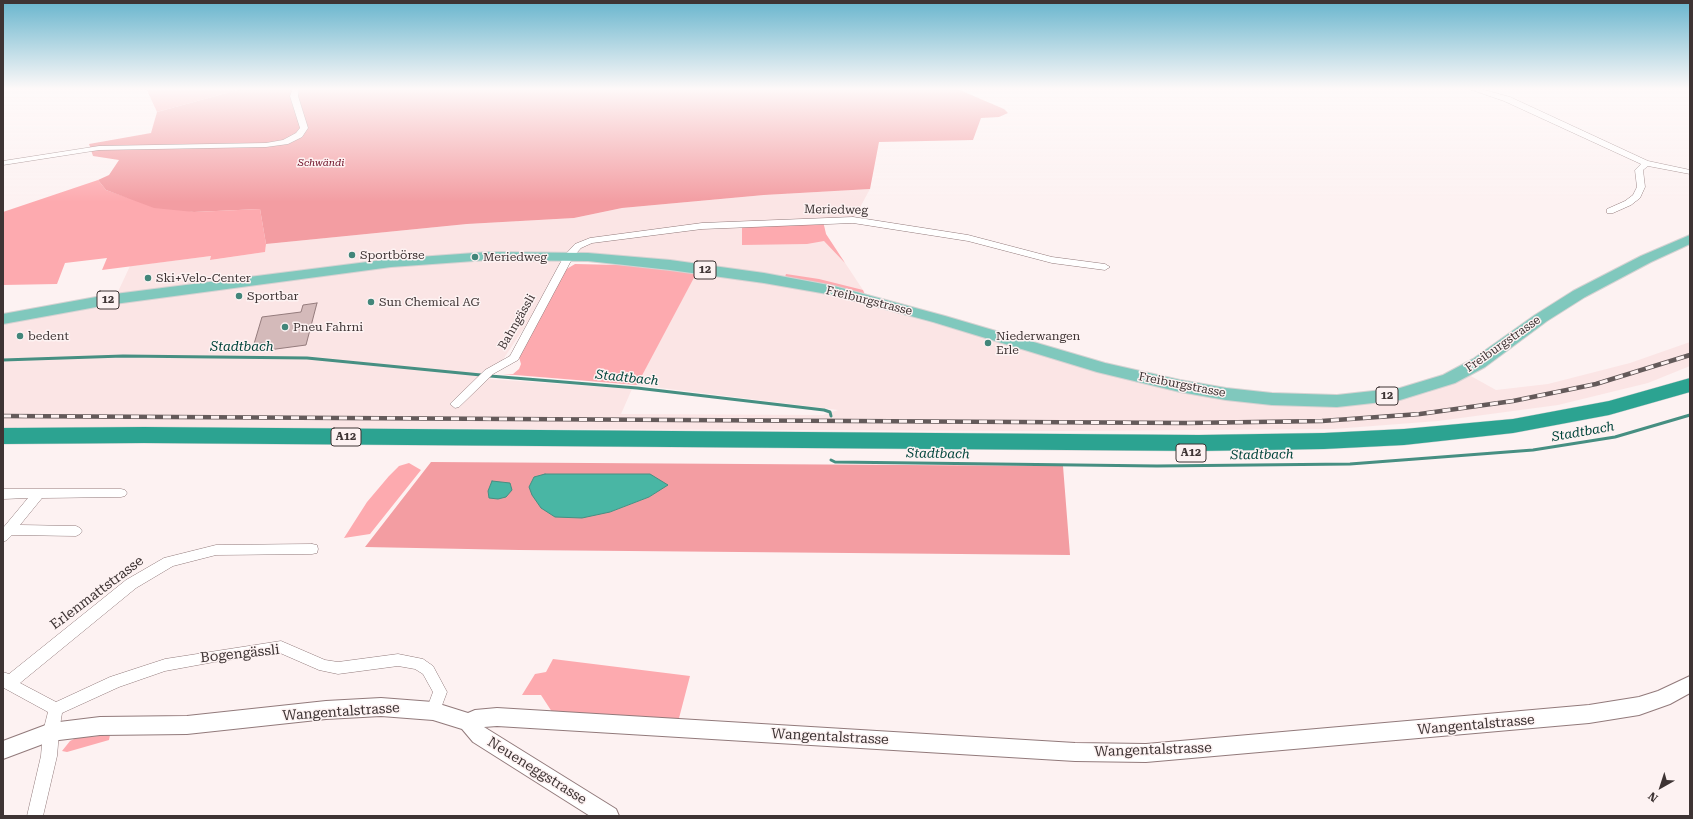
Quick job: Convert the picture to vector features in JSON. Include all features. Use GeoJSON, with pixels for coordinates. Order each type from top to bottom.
{"type":"FeatureCollection","features":[{"type":"Feature","properties":{"kind":"highway","name":"A12"},"geometry":{"type":"LineString","coordinates":[[3,436],[136,435],[1199,443],[1324,441],[1411,437],[1513,426],[1609,408],[1690,385]]}},
{"type":"Feature","properties":{"kind":"highway","name":"A12"},"geometry":{"type":"LineString","coordinates":[[3,446],[1202,453],[1330,451],[1438,446],[1535,434],[1620,418],[1690,398]]}},
{"type":"Feature","properties":{"kind":"main road","name":"Freiburgstrasse"},"geometry":{"type":"LineString","coordinates":[[3,319],[107,300],[369,266],[475,257],[568,256],[670,265],[812,287],[915,312],[1092,364],[1160,382],[1236,395],[1317,401],[1359,399],[1392,395],[1416,390],[1449,379],[1479,363],[1541,318],[1574,297],[1639,262],[1690,239]]}},
{"type":"Feature","properties":{"kind":"street"},"geometry":{"type":"LineString","coordinates":[[3,164],[99,148],[266,145],[285,142],[299,135],[304,128],[303,126]]}},
{"type":"Feature","properties":{"kind":"street"},"geometry":{"type":"LineString","coordinates":[[1565,126],[1646,164],[1690,172]]}},
{"type":"Feature","properties":{"kind":"street"},"geometry":{"type":"LineString","coordinates":[[1610,211],[1628,203],[1637,196],[1641,187],[1639,170],[1646,164]]}},
{"type":"Feature","properties":{"kind":"street","name":"Meriedweg"},"geometry":{"type":"LineString","coordinates":[[568,256],[583,243],[617,237],[702,226],[840,219],[960,237],[1048,259],[1105,267]]}},
{"type":"Feature","properties":{"kind":"street","name":"Bahngässli"},"geometry":{"type":"LineString","coordinates":[[455,404],[489,372],[514,358],[568,256]]}},
{"type":"Feature","properties":{"kind":"street"},"geometry":{"type":"LineString","coordinates":[[3,494],[121,494]]}},
{"type":"Feature","properties":{"kind":"street"},"geometry":{"type":"LineString","coordinates":[[6,534],[39,494]]}},
{"type":"Feature","properties":{"kind":"street"},"geometry":{"type":"LineString","coordinates":[[6,534],[76,532]]}},
{"type":"Feature","properties":{"kind":"street","name":"Erlenmattstrasse"},"geometry":{"type":"LineString","coordinates":[[6,681],[132,584],[169,562],[216,550],[312,549]]}},
{"type":"Feature","properties":{"kind":"street","name":"Bogengässli"},"geometry":{"type":"LineString","coordinates":[[56,709],[115,682],[165,665],[214,656],[281,647],[324,666],[338,668],[398,660],[418,662],[428,670],[440,692],[433,711]]}},
{"type":"Feature","properties":{"kind":"street"},"geometry":{"type":"LineString","coordinates":[[6,681],[56,709],[50,756],[35,816]]}},
{"type":"Feature","properties":{"kind":"street","name":"Wangentalstrasse"},"geometry":{"type":"LineString","coordinates":[[3,750],[52,732],[100,726],[187,725],[326,710],[403,707],[433,711],[468,722],[475,719],[497,717],[1045,751],[1146,753],[1589,714],[1639,706],[1663,698],[1690,684]]}},
{"type":"Feature","properties":{"kind":"street","name":"Neueneggstrasse"},"geometry":{"type":"LineString","coordinates":[[468,722],[480,736],[609,816]]}},
{"type":"Feature","properties":{"kind":"shaded area"},"geometry":{"type":"Polygon","coordinates":[[[98,180],[106,190],[126,197],[194,212],[260,209],[266,244],[265,252],[210,260],[211,256],[102,270],[107,258],[65,263],[57,284],[3,285],[3,212],[98,180]]]}},
{"type":"Feature","properties":{"kind":"shaded area"},"geometry":{"type":"Polygon","coordinates":[[[870,189],[852,222],[823,222],[826,234],[863,290],[868,305],[1053,357],[1182,390],[1387,399],[1427,393],[1469,375],[1496,390],[1548,384],[1630,363],[1690,342],[1690,366],[1648,383],[1558,405],[1438,421],[1334,429],[1060,431],[18,427],[3,430],[3,324],[100,307],[116,296],[130,266],[212,256],[211,260],[265,252],[266,244],[467,224],[574,218],[622,208],[764,195],[870,189]],[[568,262],[490,379],[632,389],[621,414],[823,415],[838,410],[637,385],[697,271],[634,263],[568,262]]]}},
{"type":"Feature","properties":{"kind":"shaded area"},"geometry":{"type":"Polygon","coordinates":[[[823,221],[826,234],[845,263],[824,241],[807,244],[742,245],[742,226],[823,221]]]}},
{"type":"Feature","properties":{"kind":"shaded area"},"geometry":{"type":"Polygon","coordinates":[[[575,264],[620,265],[697,272],[637,385],[503,374],[513,374],[519,369],[521,364],[519,357],[565,270],[575,264]]]}},
{"type":"Feature","properties":{"kind":"shaded area"},"geometry":{"type":"Polygon","coordinates":[[[786,274],[819,279],[863,290],[865,295],[790,279],[785,277],[786,274]]]}},
{"type":"Feature","properties":{"kind":"shaded area"},"geometry":{"type":"Polygon","coordinates":[[[409,463],[421,470],[370,534],[344,538],[367,502],[389,476],[399,466],[409,463]]]}},
{"type":"Feature","properties":{"kind":"shaded area"},"geometry":{"type":"Polygon","coordinates":[[[545,474],[650,474],[668,485],[649,497],[610,512],[582,518],[555,517],[541,508],[532,495],[529,487],[534,477],[545,474]]]}},
{"type":"Feature","properties":{"kind":"shaded area"},"geometry":{"type":"Polygon","coordinates":[[[492,481],[510,483],[512,490],[506,497],[498,499],[489,498],[488,491],[492,481]]]}},
{"type":"Feature","properties":{"kind":"shaded area"},"geometry":{"type":"Polygon","coordinates":[[[553,659],[690,676],[678,722],[554,715],[541,695],[522,695],[535,674],[546,672],[553,659]]]}},
{"type":"Feature","properties":{"kind":"shaded area"},"geometry":{"type":"Polygon","coordinates":[[[110,735],[109,740],[67,752],[62,751],[70,741],[76,738],[110,735]]]}},
{"type":"Feature","properties":{"kind":"green space","name":"Schwändi"},"geometry":{"type":"Polygon","coordinates":[[[153,126],[978,126],[973,140],[879,142],[870,189],[764,195],[622,208],[574,218],[467,224],[266,244],[260,209],[194,212],[154,208],[106,190],[98,180],[109,175],[119,160],[93,156],[89,144],[151,133],[153,126]]]}},
{"type":"Feature","properties":{"kind":"green space"},"geometry":{"type":"Polygon","coordinates":[[[431,462],[1063,466],[1070,555],[519,550],[365,547],[431,462]],[[545,474],[610,512],[649,497],[667,485],[570,475],[545,474]]]}},
{"type":"Feature","properties":{"kind":"building","name":"Pneu Fahrni"},"geometry":{"type":"Polygon","coordinates":[[[317,303],[306,345],[261,351],[264,343],[254,344],[262,317],[301,312],[303,305],[317,303]]]}},
{"type":"Feature","properties":{"kind":"waterway","name":"Stadtbach"},"geometry":{"type":"LineString","coordinates":[[3,360],[123,356],[307,358],[481,375]]}},
{"type":"Feature","properties":{"kind":"waterway","name":"Stadtbach"},"geometry":{"type":"LineString","coordinates":[[490,376],[637,388],[824,410],[830,412],[831,416]]}},
{"type":"Feature","properties":{"kind":"waterway","name":"Stadtbach"},"geometry":{"type":"LineString","coordinates":[[831,460],[835,462],[1157,466],[1350,464],[1533,450],[1615,437],[1690,415]]}},
{"type":"Feature","properties":{"kind":"railway"},"geometry":{"type":"LineString","coordinates":[[3,416],[1187,423],[1322,421],[1420,414],[1513,401],[1596,384],[1690,355]]}},
{"type":"Feature","properties":{"kind":"place","name":"Sportbörse"},"geometry":{"type":"Point","coordinates":[352,255]}},
{"type":"Feature","properties":{"kind":"place","name":"Meriedweg"},"geometry":{"type":"Point","coordinates":[475,257]}},
{"type":"Feature","properties":{"kind":"place","name":"Ski+Velo-Center"},"geometry":{"type":"Point","coordinates":[148,278]}},
{"type":"Feature","properties":{"kind":"place","name":"Sportbar"},"geometry":{"type":"Point","coordinates":[239,296]}},
{"type":"Feature","properties":{"kind":"place","name":"Sun Chemical AG"},"geometry":{"type":"Point","coordinates":[371,302]}},
{"type":"Feature","properties":{"kind":"place","name":"Pneu Fahrni"},"geometry":{"type":"Point","coordinates":[285,327]}},
{"type":"Feature","properties":{"kind":"place","name":"bedent"},"geometry":{"type":"Point","coordinates":[20,336]}},
{"type":"Feature","properties":{"kind":"place","name":"Niederwangen Erle"},"geometry":{"type":"Point","coordinates":[988,343]}}]}
